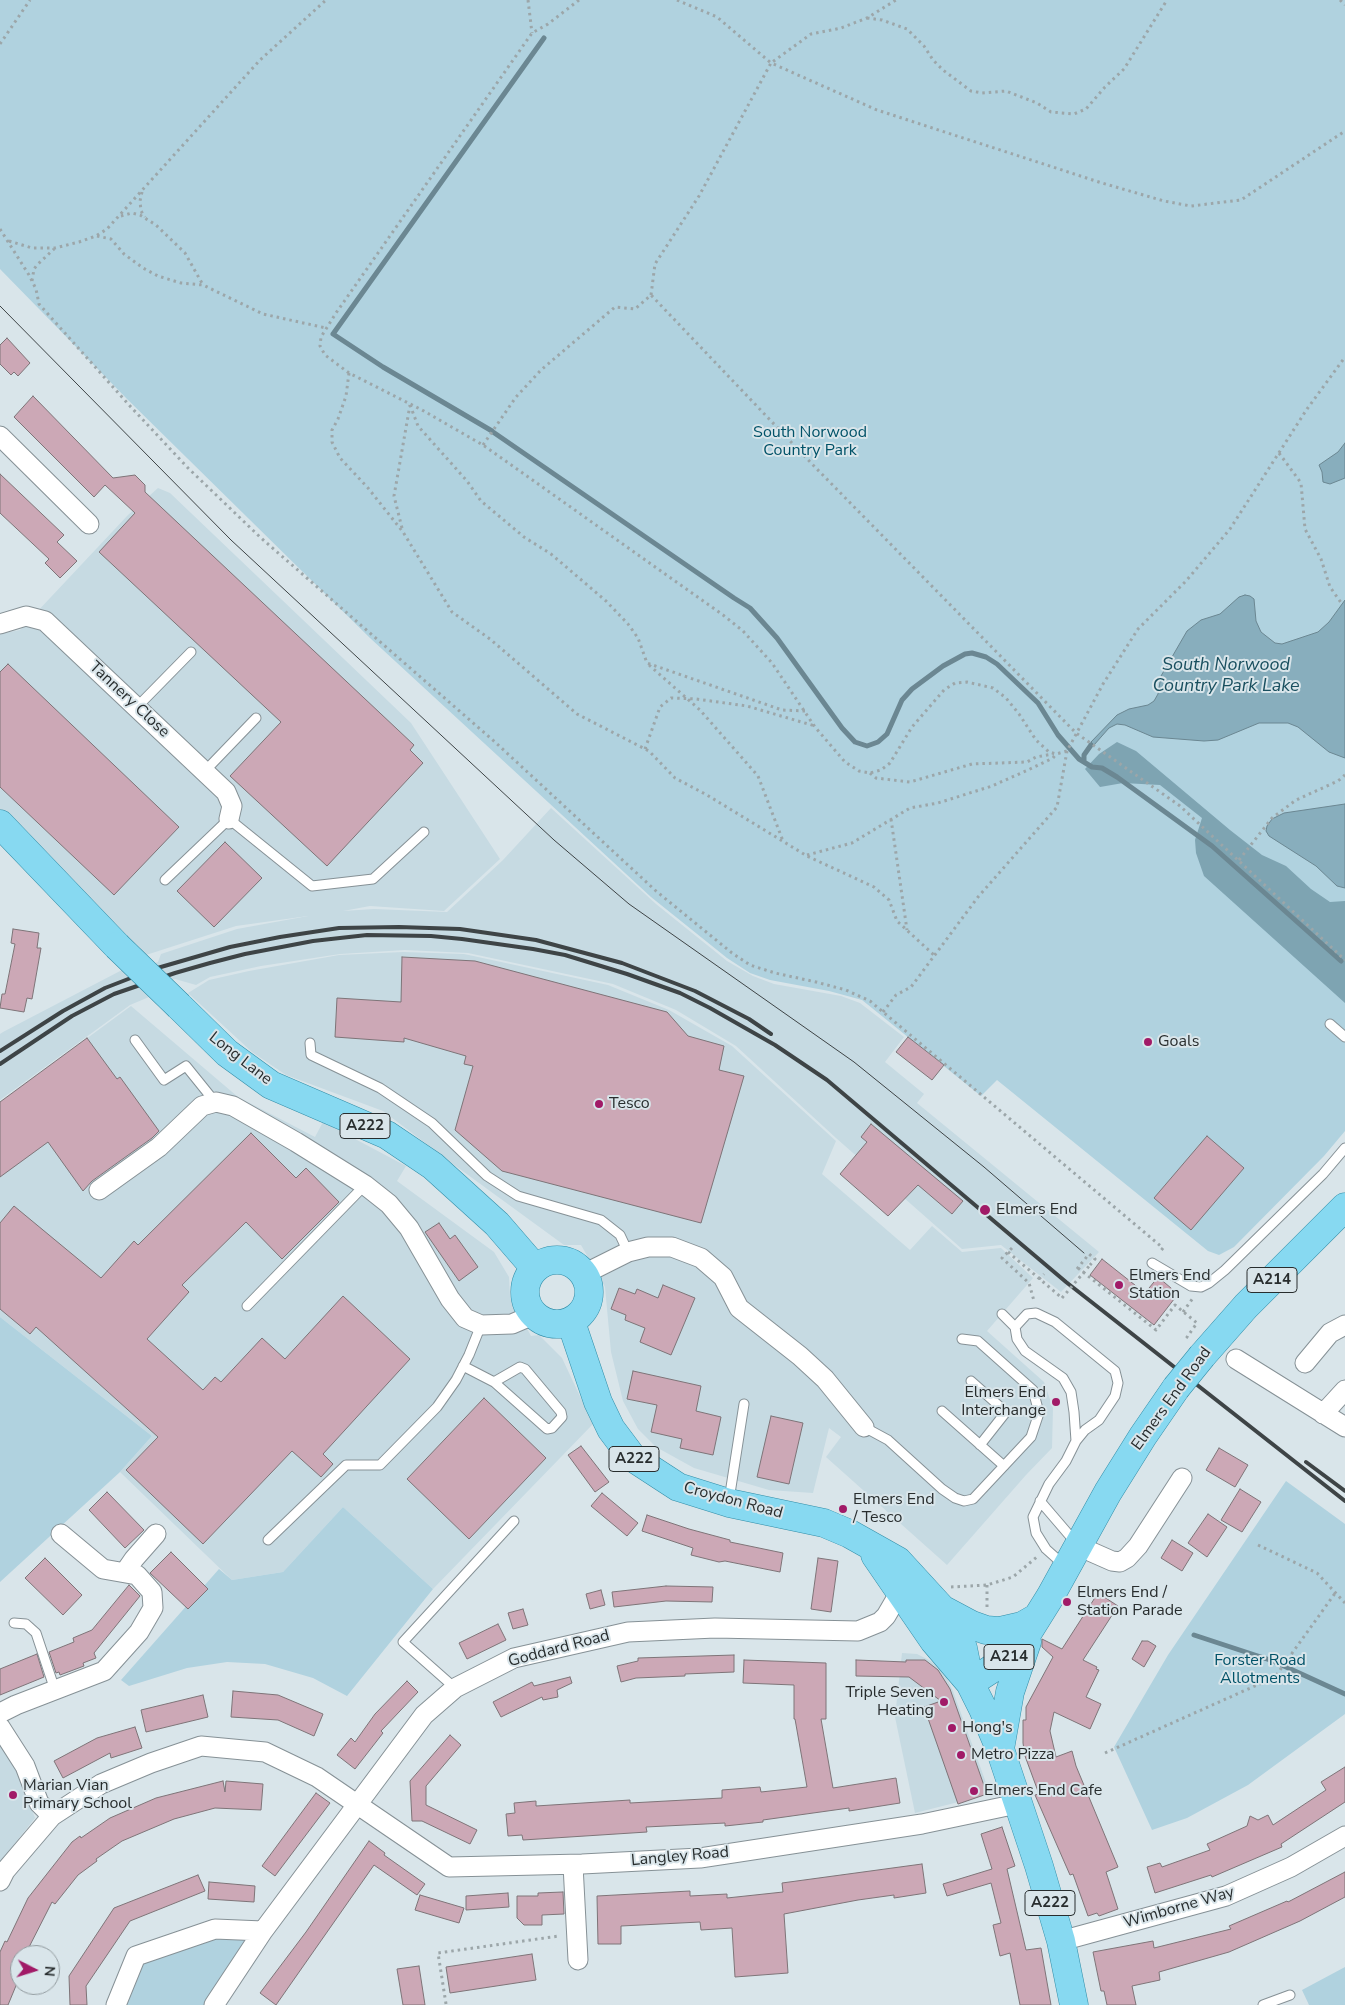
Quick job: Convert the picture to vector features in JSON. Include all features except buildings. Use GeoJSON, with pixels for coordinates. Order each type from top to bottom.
{"type":"FeatureCollection","features":[{"type":"Feature","properties":{"kind":"main road","name":"Long Lane"},"geometry":{"type":"LineString","coordinates":[[0,824],[117,946],[228,1053],[271,1085],[387,1135],[433,1166],[498,1224],[534,1268]]}},
{"type":"Feature","properties":{"kind":"main road","name":"Elmers End Road"},"geometry":{"type":"LineString","coordinates":[[970,1683],[1007,1659],[1020,1645],[1123,1468],[1176,1388],[1246,1306],[1345,1207]]}},
{"type":"Feature","properties":{"kind":"main road"},"geometry":{"type":"LineString","coordinates":[[559,1260],[570,1262],[579,1268],[589,1284],[589,1300],[584,1310],[570,1322],[551,1324],[533,1315],[527,1305],[524,1289],[534,1268],[544,1262],[559,1260]]}},
{"type":"Feature","properties":{"kind":"main road","name":"Croydon Road"},"geometry":{"type":"LineString","coordinates":[[570,1322],[598,1402],[611,1429],[632,1457],[678,1487],[729,1503],[824,1523],[867,1544],[912,1590],[942,1609],[963,1648],[970,1683],[1000,1749],[1061,1940],[1074,2005]]}},
{"type":"Feature","properties":{"kind":"main road","name":"Croydon Road"},"geometry":{"type":"LineString","coordinates":[[912,1590],[934,1641],[970,1683]]}},
{"type":"Feature","properties":{"kind":"main road"},"geometry":{"type":"LineString","coordinates":[[942,1609],[972,1625],[986,1630],[1000,1631],[1022,1626],[1036,1618]]}},
{"type":"Feature","properties":{"kind":"main road"},"geometry":{"type":"LineString","coordinates":[[1000,1749],[1010,1692],[1036,1618]]}},
{"type":"Feature","properties":{"kind":"street"},"geometry":{"type":"LineString","coordinates":[[0,436],[89,524]]}},
{"type":"Feature","properties":{"kind":"street","name":"Tannery Close"},"geometry":{"type":"LineString","coordinates":[[0,624],[26,616],[45,620],[226,792],[232,806],[229,819]]}},
{"type":"Feature","properties":{"kind":"street"},"geometry":{"type":"LineString","coordinates":[[99,1190],[159,1147],[202,1106],[216,1102],[233,1106],[365,1185],[389,1204],[409,1228],[450,1299],[465,1318],[481,1325],[512,1324],[533,1315]]}},
{"type":"Feature","properties":{"kind":"street"},"geometry":{"type":"LineString","coordinates":[[584,1274],[628,1252],[648,1247],[672,1248],[701,1258],[723,1277],[739,1308],[825,1378],[864,1427]]}},
{"type":"Feature","properties":{"kind":"street"},"geometry":{"type":"LineString","coordinates":[[1305,1363],[1330,1333],[1345,1325]]}},
{"type":"Feature","properties":{"kind":"street"},"geometry":{"type":"LineString","coordinates":[[1236,1359],[1345,1427]]}},
{"type":"Feature","properties":{"kind":"street"},"geometry":{"type":"LineString","coordinates":[[1323,1414],[1345,1390]]}},
{"type":"Feature","properties":{"kind":"street"},"geometry":{"type":"LineString","coordinates":[[1072,1557],[1120,1562],[1127,1558],[1138,1546],[1182,1478]]}},
{"type":"Feature","properties":{"kind":"street"},"geometry":{"type":"LineString","coordinates":[[0,1713],[104,1671],[139,1632],[153,1608],[152,1592],[137,1575],[103,1569],[61,1534]]}},
{"type":"Feature","properties":{"kind":"street"},"geometry":{"type":"LineString","coordinates":[[125,1572],[156,1534]]}},
{"type":"Feature","properties":{"kind":"street","name":"Goddard Road"},"geometry":{"type":"LineString","coordinates":[[214,2005],[263,1931],[424,1715],[455,1688],[514,1658],[628,1632],[716,1628],[858,1631],[880,1622],[912,1590]]}},
{"type":"Feature","properties":{"kind":"street"},"geometry":{"type":"LineString","coordinates":[[0,1726],[25,1766],[39,1803],[52,1816]]}},
{"type":"Feature","properties":{"kind":"street","name":"Langley Road"},"geometry":{"type":"LineString","coordinates":[[0,1881],[5,1871],[52,1816],[101,1784],[151,1763],[200,1746],[265,1752],[317,1777],[449,1867],[700,1858],[922,1824],[1018,1804]]}},
{"type":"Feature","properties":{"kind":"street","name":"Wimborne Way"},"geometry":{"type":"LineString","coordinates":[[1061,1940],[1226,1896],[1291,1867],[1345,1836]]}},
{"type":"Feature","properties":{"kind":"street"},"geometry":{"type":"LineString","coordinates":[[573,1864],[578,1960]]}},
{"type":"Feature","properties":{"kind":"street"},"geometry":{"type":"LineString","coordinates":[[116,2005],[136,1956],[215,1928],[263,1931]]}},
{"type":"Feature","properties":{"kind":"lane"},"geometry":{"type":"LineString","coordinates":[[137,708],[192,652]]}},
{"type":"Feature","properties":{"kind":"lane"},"geometry":{"type":"LineString","coordinates":[[205,771],[256,718]]}},
{"type":"Feature","properties":{"kind":"lane"},"geometry":{"type":"LineString","coordinates":[[165,880],[229,819],[312,886],[373,879],[424,832]]}},
{"type":"Feature","properties":{"kind":"lane"},"geometry":{"type":"LineString","coordinates":[[1330,1024],[1345,1037]]}},
{"type":"Feature","properties":{"kind":"lane"},"geometry":{"type":"LineString","coordinates":[[135,1040],[164,1080],[186,1066],[216,1102]]}},
{"type":"Feature","properties":{"kind":"lane"},"geometry":{"type":"LineString","coordinates":[[310,1043],[311,1055],[380,1088],[432,1122],[487,1176],[518,1196],[601,1220],[620,1235],[628,1252]]}},
{"type":"Feature","properties":{"kind":"lane"},"geometry":{"type":"LineString","coordinates":[[1152,1264],[1191,1286],[1201,1287],[1209,1283],[1225,1270],[1323,1174],[1345,1148]]}},
{"type":"Feature","properties":{"kind":"lane"},"geometry":{"type":"LineString","coordinates":[[247,1306],[365,1185]]}},
{"type":"Feature","properties":{"kind":"lane"},"geometry":{"type":"LineString","coordinates":[[1015,1326],[1027,1314],[1036,1313],[1055,1322],[1114,1371],[1118,1383],[1115,1396],[1099,1420],[1085,1430],[1076,1441],[1040,1501],[1033,1517],[1036,1533],[1046,1549],[1072,1557]]}},
{"type":"Feature","properties":{"kind":"lane"},"geometry":{"type":"LineString","coordinates":[[1002,1314],[1015,1326],[1017,1339],[1025,1351],[1063,1378],[1070,1392],[1075,1419],[1076,1441]]}},
{"type":"Feature","properties":{"kind":"lane"},"geometry":{"type":"LineString","coordinates":[[268,1540],[346,1465],[380,1465],[437,1407],[463,1366],[481,1325]]}},
{"type":"Feature","properties":{"kind":"lane"},"geometry":{"type":"LineString","coordinates":[[864,1427],[888,1440],[942,1489],[955,1498],[972,1499],[1031,1437],[1039,1413],[1033,1390],[978,1341],[962,1339]]}},
{"type":"Feature","properties":{"kind":"lane"},"geometry":{"type":"LineString","coordinates":[[463,1366],[494,1382],[547,1429],[552,1428],[562,1417],[561,1412],[525,1369],[520,1367],[494,1382]]}},
{"type":"Feature","properties":{"kind":"lane"},"geometry":{"type":"LineString","coordinates":[[971,1381],[1006,1412],[980,1445]]}},
{"type":"Feature","properties":{"kind":"lane"},"geometry":{"type":"LineString","coordinates":[[729,1503],[744,1404]]}},
{"type":"Feature","properties":{"kind":"lane"},"geometry":{"type":"LineString","coordinates":[[942,1411],[1004,1466]]}},
{"type":"Feature","properties":{"kind":"lane"},"geometry":{"type":"LineString","coordinates":[[1040,1501],[1072,1557]]}},
{"type":"Feature","properties":{"kind":"lane"},"geometry":{"type":"LineString","coordinates":[[455,1688],[403,1642],[514,1521]]}},
{"type":"Feature","properties":{"kind":"lane"},"geometry":{"type":"LineString","coordinates":[[14,1623],[26,1624],[36,1633],[55,1690]]}},
{"type":"Feature","properties":{"kind":"lane"},"geometry":{"type":"LineString","coordinates":[[1263,2005],[1290,1995]]}},
{"type":"Feature","properties":{"kind":"path"},"geometry":{"type":"LineString","coordinates":[[0,44],[30,0]]}},
{"type":"Feature","properties":{"kind":"path"},"geometry":{"type":"LineString","coordinates":[[9,241],[32,248],[54,248],[96,236],[107,229],[260,60],[326,0]]}},
{"type":"Feature","properties":{"kind":"path"},"geometry":{"type":"LineString","coordinates":[[528,0],[532,33]]}},
{"type":"Feature","properties":{"kind":"path"},"geometry":{"type":"LineString","coordinates":[[580,0],[548,24],[532,33],[326,328],[321,337],[320,346],[325,355],[349,373],[410,404],[483,445],[730,620],[772,663],[815,726],[845,762],[859,771],[876,778],[910,782],[972,764],[1027,762],[1036,757],[1067,751]]}},
{"type":"Feature","properties":{"kind":"path"},"geometry":{"type":"LineString","coordinates":[[677,0],[717,17],[771,63],[877,110],[1102,183],[1164,201],[1191,206],[1242,200],[1345,131]]}},
{"type":"Feature","properties":{"kind":"path"},"geometry":{"type":"LineString","coordinates":[[483,445],[516,398],[541,370],[615,307],[635,309],[651,295],[656,264],[699,196],[771,63],[811,34],[841,28],[867,18],[896,0]]}},
{"type":"Feature","properties":{"kind":"path"},"geometry":{"type":"LineString","coordinates":[[867,18],[882,20],[907,29],[924,46],[933,60],[943,70],[971,91],[982,93],[1006,91],[1037,103],[1051,112],[1074,114],[1086,109],[1104,87],[1124,69],[1167,0]]}},
{"type":"Feature","properties":{"kind":"path"},"geometry":{"type":"LineString","coordinates":[[1340,0],[1345,6]]}},
{"type":"Feature","properties":{"kind":"path"},"geometry":{"type":"LineString","coordinates":[[143,189],[140,201],[141,211],[145,217],[185,252],[203,285]]}},
{"type":"Feature","properties":{"kind":"path"},"geometry":{"type":"LineString","coordinates":[[118,218],[132,214],[145,217]]}},
{"type":"Feature","properties":{"kind":"path"},"geometry":{"type":"LineString","coordinates":[[0,229],[9,241],[32,282],[38,304],[128,405],[188,468],[260,538],[495,742],[656,891],[732,953],[750,964],[774,973],[846,990],[870,1001],[1163,1248],[1152,1264]]}},
{"type":"Feature","properties":{"kind":"path"},"geometry":{"type":"LineString","coordinates":[[96,236],[112,239],[124,254],[158,276],[203,285],[263,314],[326,328]]}},
{"type":"Feature","properties":{"kind":"path"},"geometry":{"type":"LineString","coordinates":[[32,282],[34,269],[54,248]]}},
{"type":"Feature","properties":{"kind":"path"},"geometry":{"type":"LineString","coordinates":[[651,295],[812,465],[1076,733],[1180,806],[1345,960]]}},
{"type":"Feature","properties":{"kind":"path"},"geometry":{"type":"LineString","coordinates":[[883,1012],[896,995],[911,987],[978,897],[1057,807],[1067,751],[1103,684],[1138,629],[1186,581],[1230,529],[1307,409],[1345,358]]}},
{"type":"Feature","properties":{"kind":"path"},"geometry":{"type":"LineString","coordinates":[[349,373],[346,396],[332,430],[332,442],[340,458],[368,488],[403,532],[452,612],[490,639],[577,714],[645,749],[675,778],[807,856],[874,887],[889,900],[897,921],[935,956]]}},
{"type":"Feature","properties":{"kind":"path"},"geometry":{"type":"LineString","coordinates":[[403,532],[394,496],[410,404]]}},
{"type":"Feature","properties":{"kind":"path"},"geometry":{"type":"LineString","coordinates":[[410,404],[418,426],[467,481],[481,500],[524,536],[551,554],[606,601],[628,624],[638,638],[647,663],[700,710],[758,776],[784,842]]}},
{"type":"Feature","properties":{"kind":"path"},"geometry":{"type":"LineString","coordinates":[[1279,454],[1301,483],[1305,529],[1321,559],[1330,587],[1342,604]]}},
{"type":"Feature","properties":{"kind":"path"},"geometry":{"type":"LineString","coordinates":[[647,663],[782,710],[805,711]]}},
{"type":"Feature","properties":{"kind":"path"},"geometry":{"type":"LineString","coordinates":[[870,774],[881,770],[890,763],[912,728],[944,690],[955,684],[967,682],[993,688],[1006,698],[1036,740],[1049,752],[1056,754]]}},
{"type":"Feature","properties":{"kind":"path"},"geometry":{"type":"LineString","coordinates":[[645,749],[660,707],[671,698],[747,706],[815,726]]}},
{"type":"Feature","properties":{"kind":"path"},"geometry":{"type":"LineString","coordinates":[[807,856],[852,843],[910,808],[938,803],[992,786],[1053,758],[1056,754]]}},
{"type":"Feature","properties":{"kind":"path"},"geometry":{"type":"LineString","coordinates":[[1239,860],[1272,818],[1296,800],[1345,776]]}},
{"type":"Feature","properties":{"kind":"path"},"geometry":{"type":"LineString","coordinates":[[891,819],[907,931]]}},
{"type":"Feature","properties":{"kind":"path"},"geometry":{"type":"LineString","coordinates":[[1012,1248],[1002,1258],[1029,1283],[1036,1313]]}},
{"type":"Feature","properties":{"kind":"path"},"geometry":{"type":"LineString","coordinates":[[1008,1252],[1062,1298],[1090,1265],[1095,1259],[1089,1254],[1078,1268],[1155,1330],[1175,1305],[1182,1312]]}},
{"type":"Feature","properties":{"kind":"path"},"geometry":{"type":"LineString","coordinates":[[1039,1279],[1044,1274]]}},
{"type":"Feature","properties":{"kind":"path"},"geometry":{"type":"LineString","coordinates":[[1258,1545],[1316,1572],[1345,1603]]}},
{"type":"Feature","properties":{"kind":"path"},"geometry":{"type":"LineString","coordinates":[[912,1590],[987,1585],[1012,1577],[1046,1549]]}},
{"type":"Feature","properties":{"kind":"path"},"geometry":{"type":"LineString","coordinates":[[1105,1754],[1275,1677],[1336,1592]]}},
{"type":"Feature","properties":{"kind":"path"},"geometry":{"type":"LineString","coordinates":[[446,2004],[438,1953],[577,1934]]}},
{"type":"Feature","properties":{"kind":"shaded area"},"geometry":{"type":"Polygon","coordinates":[[[158,488],[170,493],[411,723],[500,859],[444,911],[370,906],[343,911],[374,909],[447,912],[503,860],[551,808],[656,904],[727,961],[753,976],[774,984],[841,996],[860,1003],[904,1037],[885,1062],[924,1094],[917,1103],[1099,1252],[1061,1292],[1001,1245],[962,1249],[836,1138],[736,1046],[676,1010],[613,984],[468,953],[405,950],[340,954],[261,966],[210,977],[196,985],[175,979],[144,991],[149,997],[130,1005],[0,1100],[0,1034],[3,1032],[122,970],[126,974],[158,962],[161,954],[237,929],[308,916],[236,926],[146,955],[0,810],[0,634],[20,630],[128,515],[158,488]]]}},
{"type":"Feature","properties":{"kind":"shaded area"},"geometry":{"type":"Polygon","coordinates":[[[1117,742],[1136,751],[1262,855],[1286,866],[1311,889],[1330,902],[1345,901],[1345,1003],[1204,876],[1196,853],[1195,840],[1202,818],[1160,785],[1123,783],[1100,787],[1085,769],[1099,754],[1117,742]]]}},
{"type":"Feature","properties":{"kind":"shaded area"},"geometry":{"type":"Polygon","coordinates":[[[403,952],[464,954],[608,985],[669,1010],[732,1046],[836,1141],[822,1174],[910,1250],[932,1226],[962,1252],[1001,1248],[1033,1278],[987,1331],[1044,1382],[1053,1408],[1052,1448],[947,1565],[826,1457],[841,1437],[829,1428],[813,1493],[769,1490],[694,1468],[656,1447],[638,1429],[623,1401],[611,1352],[605,1287],[581,1245],[564,1245],[383,1111],[286,1075],[252,1052],[188,993],[209,980],[249,971],[339,955],[403,952]]]}},
{"type":"Feature","properties":{"kind":"shaded area"},"geometry":{"type":"Polygon","coordinates":[[[131,1006],[238,1097],[315,1137],[323,1122],[406,1166],[397,1181],[494,1252],[509,1277],[510,1297],[531,1336],[539,1335],[562,1358],[593,1424],[433,1589],[343,1507],[283,1572],[232,1580],[120,1472],[152,1436],[0,1317],[0,1102],[131,1006]]]}},
{"type":"Feature","properties":{"kind":"shaded area"},"geometry":{"type":"Polygon","coordinates":[[[902,1653],[917,1654],[931,1661],[944,1672],[953,1691],[990,1794],[915,1813],[895,1717],[902,1653]]]}},
{"type":"Feature","properties":{"kind":"shaded area","name":"Marian Vian Primary School"},"geometry":{"type":"Polygon","coordinates":[[[0,1743],[18,1771],[35,1818],[0,1862],[0,1743]]]}},
{"type":"Feature","properties":{"kind":"green space","name":"South Norwood Country Park"},"geometry":{"type":"Polygon","coordinates":[[[0,0],[1345,0],[1345,1131],[1324,1156],[1234,1247],[1219,1255],[1208,1251],[997,1080],[981,1096],[862,1000],[829,991],[770,980],[750,973],[727,958],[651,897],[370,638],[127,399],[0,269],[0,0]]]}},
{"type":"Feature","properties":{"kind":"green space"},"geometry":{"type":"Polygon","coordinates":[[[0,1317],[152,1436],[120,1472],[0,1582],[0,1317]]]}},
{"type":"Feature","properties":{"kind":"green space","name":"Forster Road Allotments"},"geometry":{"type":"Polygon","coordinates":[[[1286,1481],[1345,1524],[1345,1714],[1248,1785],[1187,1818],[1152,1830],[1114,1747],[1168,1655],[1286,1481]]]}},
{"type":"Feature","properties":{"kind":"green space"},"geometry":{"type":"Polygon","coordinates":[[[343,1507],[433,1589],[347,1696],[313,1678],[265,1664],[227,1662],[187,1668],[129,1686],[121,1680],[219,1569],[232,1580],[283,1572],[343,1507]]]}},
{"type":"Feature","properties":{"kind":"green space"},"geometry":{"type":"Polygon","coordinates":[[[215,1929],[263,1931],[214,2005],[116,2005],[136,1956],[215,1929]]]}},
{"type":"Feature","properties":{"kind":"green space"},"geometry":{"type":"Polygon","coordinates":[[[1345,1967],[1345,2005],[1309,2005],[1302,1990],[1345,1967]]]}},
{"type":"Feature","properties":{"kind":"water"},"geometry":{"type":"Polygon","coordinates":[[[1345,443],[1345,478],[1330,484],[1323,482],[1319,465],[1338,452],[1345,443]]]}},
{"type":"Feature","properties":{"kind":"water","name":"South Norwood Country Park Lake"},"geometry":{"type":"Polygon","coordinates":[[[1245,595],[1254,599],[1256,621],[1261,632],[1275,643],[1282,644],[1318,632],[1329,622],[1345,600],[1345,758],[1329,752],[1298,727],[1288,723],[1259,723],[1218,740],[1204,741],[1153,737],[1125,725],[1117,724],[1109,728],[1094,745],[1091,742],[1117,715],[1129,709],[1148,705],[1154,701],[1158,694],[1161,676],[1187,631],[1201,620],[1220,614],[1239,597],[1245,595]]]}},
{"type":"Feature","properties":{"kind":"water"},"geometry":{"type":"Polygon","coordinates":[[[1345,804],[1345,888],[1337,886],[1316,866],[1269,836],[1266,831],[1272,819],[1284,813],[1345,804]]]}},
{"type":"Feature","properties":{"kind":"waterway"},"geometry":{"type":"LineString","coordinates":[[492,431],[383,367],[333,334],[544,38]]}},
{"type":"Feature","properties":{"kind":"waterway"},"geometry":{"type":"LineString","coordinates":[[493,432],[750,608],[777,638],[842,728],[855,742],[867,746],[878,742],[887,734],[902,700],[912,689],[943,666],[965,654],[972,653],[986,657],[997,664],[1038,703],[1058,735],[1079,759],[1092,767],[1102,768],[1117,777],[1212,846],[1341,961]]}},
{"type":"Feature","properties":{"kind":"waterway"},"geometry":{"type":"LineString","coordinates":[[1084,762],[1084,755],[1091,745]]}},
{"type":"Feature","properties":{"kind":"waterway"},"geometry":{"type":"LineString","coordinates":[[1194,1635],[1273,1661],[1345,1694]]}},
{"type":"Feature","properties":{"kind":"tram line"},"geometry":{"type":"LineString","coordinates":[[0,306],[231,540],[554,840],[629,904],[854,1062],[984,1167],[1084,1253]]}},
{"type":"Feature","properties":{"kind":"railway"},"geometry":{"type":"LineString","coordinates":[[0,1051],[63,1011],[105,988],[154,969],[230,947],[339,928],[460,929],[536,940],[622,963],[695,991],[749,1019],[771,1034]]}},
{"type":"Feature","properties":{"kind":"railway"},"geometry":{"type":"LineString","coordinates":[[0,1064],[72,1016],[114,994],[210,963],[313,941],[367,935],[431,936],[462,939],[565,955],[627,974],[680,993],[710,1008],[775,1045],[827,1080],[1066,1282],[1345,1501]]}},
{"type":"Feature","properties":{"kind":"railway"},"geometry":{"type":"LineString","coordinates":[[1306,1462],[1345,1491]]}},
{"type":"Feature","properties":{"kind":"place","name":"Goals"},"geometry":{"type":"Point","coordinates":[1148,1042]}},
{"type":"Feature","properties":{"kind":"place","name":"Tesco"},"geometry":{"type":"Point","coordinates":[599,1104]}},
{"type":"Feature","properties":{"kind":"place","name":"Elmers End"},"geometry":{"type":"Point","coordinates":[985,1210]}},
{"type":"Feature","properties":{"kind":"place","name":"Elmers End Station"},"geometry":{"type":"Point","coordinates":[1119,1285]}},
{"type":"Feature","properties":{"kind":"place","name":"Elmers End Interchange"},"geometry":{"type":"Point","coordinates":[1056,1402]}},
{"type":"Feature","properties":{"kind":"place","name":"Elmers End / Tesco"},"geometry":{"type":"Point","coordinates":[843,1509]}},
{"type":"Feature","properties":{"kind":"place","name":"Elmers End / Station Parade"},"geometry":{"type":"Point","coordinates":[1067,1602]}},
{"type":"Feature","properties":{"kind":"place","name":"Triple Seven Heating"},"geometry":{"type":"Point","coordinates":[944,1702]}},
{"type":"Feature","properties":{"kind":"place","name":"Hong's"},"geometry":{"type":"Point","coordinates":[952,1728]}},
{"type":"Feature","properties":{"kind":"place","name":"Metro Pizza"},"geometry":{"type":"Point","coordinates":[961,1755]}},
{"type":"Feature","properties":{"kind":"place","name":"Elmers End Cafe"},"geometry":{"type":"Point","coordinates":[974,1791]}},
{"type":"Feature","properties":{"kind":"place","name":"Marian Vian Primary School"},"geometry":{"type":"Point","coordinates":[13,1795]}}]}
